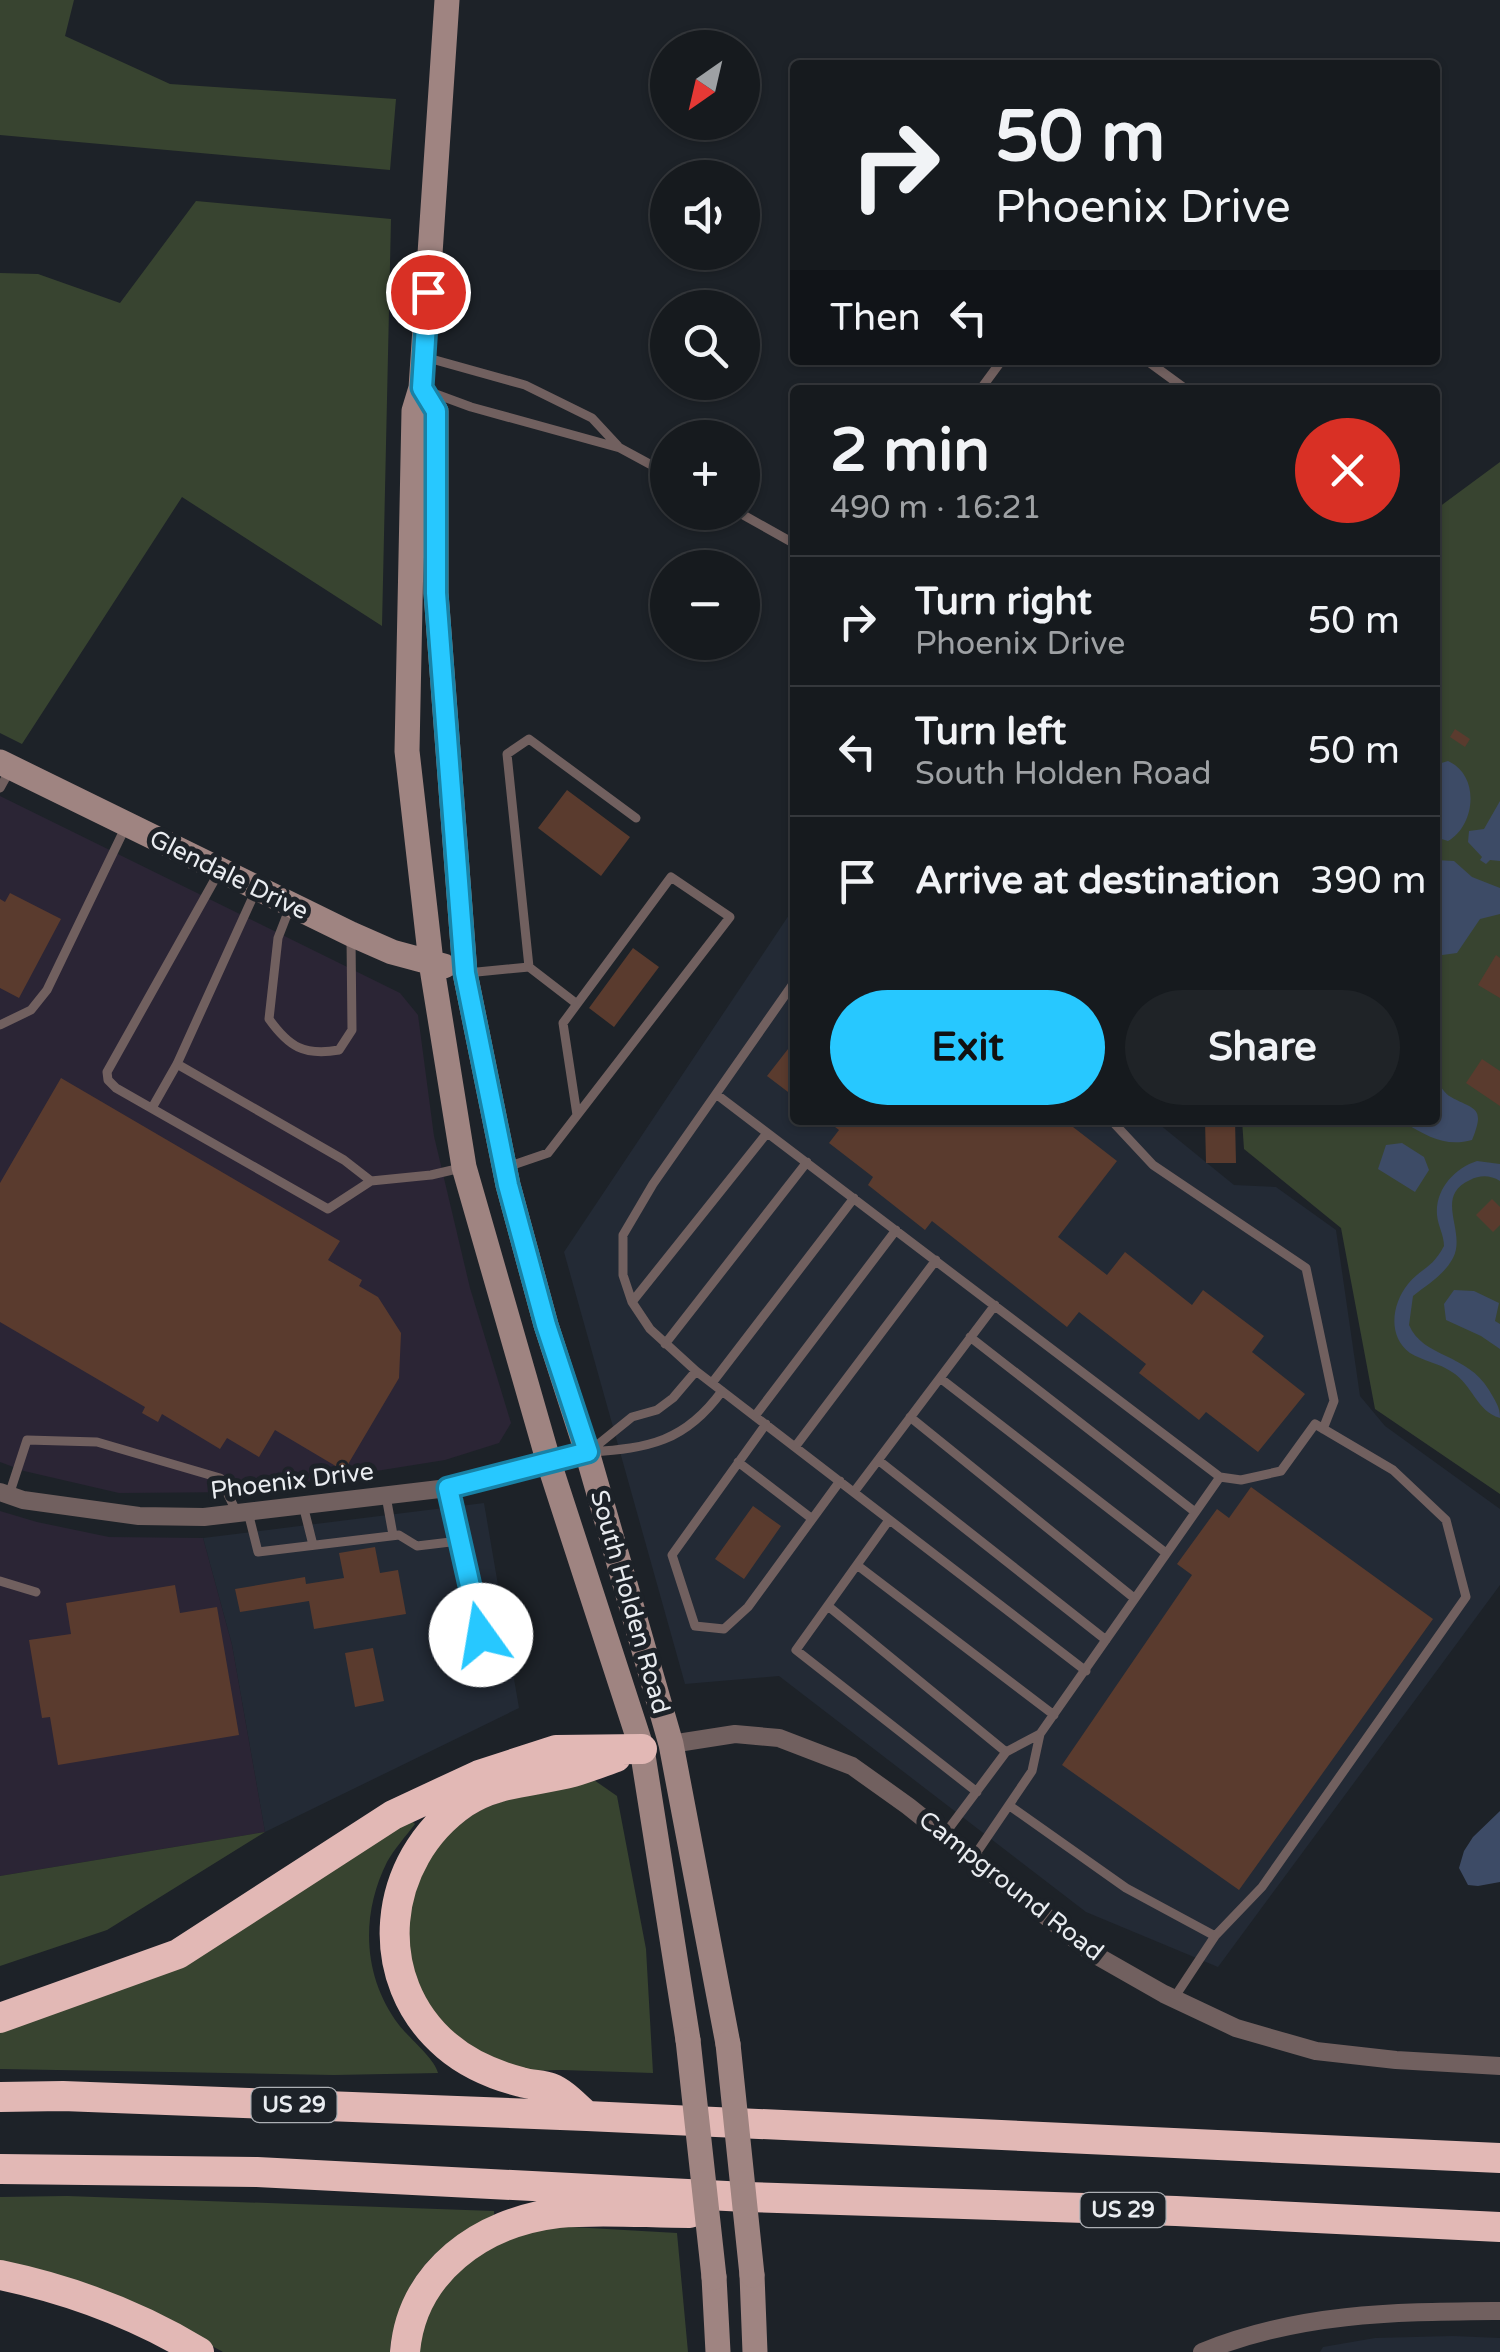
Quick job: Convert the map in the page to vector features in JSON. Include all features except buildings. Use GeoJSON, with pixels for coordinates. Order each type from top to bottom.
{"type":"FeatureCollection","features":[{"type":"Feature","properties":{"kind":"highway"},"geometry":{"type":"LineString","coordinates":[[0,2018],[178,1954],[392,1816],[479,1775],[556,1750],[656,1746]]}},
{"type":"Feature","properties":{"kind":"highway"},"geometry":{"type":"LineString","coordinates":[[587,2116],[554,2089],[496,2076],[468,2061],[428,2027],[406,1994],[394,1949],[398,1900],[422,1844],[464,1803],[493,1789],[571,1773],[656,1746]]}},
{"type":"Feature","properties":{"kind":"highway","name":"US 29"},"geometry":{"type":"LineString","coordinates":[[0,2098],[63,2096],[587,2116],[1500,2158]]}},
{"type":"Feature","properties":{"kind":"highway","name":"US 29"},"geometry":{"type":"LineString","coordinates":[[0,2169],[257,2172],[1500,2228]]}},
{"type":"Feature","properties":{"kind":"highway"},"geometry":{"type":"LineString","coordinates":[[405,2352],[406,2336],[424,2290],[437,2272],[471,2242],[508,2224],[558,2214],[695,2213],[746,2197]]}},
{"type":"Feature","properties":{"kind":"highway"},"geometry":{"type":"LineString","coordinates":[[0,2275],[108,2304],[199,2352]]}},
{"type":"Feature","properties":{"kind":"street","name":"South Holden Road"},"geometry":{"type":"LineString","coordinates":[[447,0],[422,388],[414,410],[407,751],[431,962],[464,1168],[549,1464],[656,1746],[714,2277],[718,2352]]}},
{"type":"Feature","properties":{"kind":"street","name":"South Holden Road"},"geometry":{"type":"LineString","coordinates":[[422,388],[436,411],[436,593],[465,973],[505,1168],[546,1325],[588,1452],[728,2044],[752,2275],[755,2352]]}},
{"type":"Feature","properties":{"kind":"street","name":"Glendale Drive"},"geometry":{"type":"LineString","coordinates":[[4,772],[127,824],[392,952],[465,973]]}},
{"type":"Feature","properties":{"kind":"street","name":"Phoenix Drive"},"geometry":{"type":"LineString","coordinates":[[4,1493],[22,1500],[139,1516],[204,1517],[448,1488],[588,1452]]}},
{"type":"Feature","properties":{"kind":"street"},"geometry":{"type":"LineString","coordinates":[[448,1488],[481,1635]]}},
{"type":"Feature","properties":{"kind":"street","name":"Campground Road"},"geometry":{"type":"LineString","coordinates":[[656,1746],[734,1734],[779,1738],[852,1766],[1092,1953],[1236,2028],[1316,2050],[1396,2060],[1500,2066]]}},
{"type":"Feature","properties":{"kind":"street"},"geometry":{"type":"LineString","coordinates":[[1202,2352],[1246,2334],[1322,2318],[1395,2312],[1500,2311]]}},
{"type":"Feature","properties":{"kind":"lane"},"geometry":{"type":"LineString","coordinates":[[424,357],[525,386],[592,418],[620,448]]}},
{"type":"Feature","properties":{"kind":"lane"},"geometry":{"type":"LineString","coordinates":[[1153,365],[1180,385]]}},
{"type":"Feature","properties":{"kind":"lane"},"geometry":{"type":"LineString","coordinates":[[422,388],[471,407],[620,448],[650,464]]}},
{"type":"Feature","properties":{"kind":"lane"},"geometry":{"type":"LineString","coordinates":[[760,524],[790,541]]}},
{"type":"Feature","properties":{"kind":"lane"},"geometry":{"type":"LineString","coordinates":[[529,967],[507,754],[529,739],[636,818]]}},
{"type":"Feature","properties":{"kind":"lane"},"geometry":{"type":"LineString","coordinates":[[0,1025],[31,1010],[47,990],[127,824]]}},
{"type":"Feature","properties":{"kind":"lane"},"geometry":{"type":"LineString","coordinates":[[220,870],[107,1072],[108,1080],[328,1209],[370,1181],[464,1168]]}},
{"type":"Feature","properties":{"kind":"lane"},"geometry":{"type":"LineString","coordinates":[[505,1168],[548,1153],[730,917],[670,877],[563,1022],[577,1115]]}},
{"type":"Feature","properties":{"kind":"lane"},"geometry":{"type":"LineString","coordinates":[[152,1108],[177,1064],[257,888]]}},
{"type":"Feature","properties":{"kind":"lane"},"geometry":{"type":"LineString","coordinates":[[291,905],[278,938],[268,1019],[284,1040],[315,1054],[339,1050],[352,1030],[351,934]]}},
{"type":"Feature","properties":{"kind":"lane"},"geometry":{"type":"LineString","coordinates":[[465,973],[529,967],[577,1004]]}},
{"type":"Feature","properties":{"kind":"lane"},"geometry":{"type":"LineString","coordinates":[[790,988],[653,1184],[622,1235],[622,1275],[632,1302],[665,1344],[696,1371],[1086,1671]]}},
{"type":"Feature","properties":{"kind":"lane"},"geometry":{"type":"LineString","coordinates":[[177,1064],[344,1160],[370,1181]]}},
{"type":"Feature","properties":{"kind":"lane"},"geometry":{"type":"LineString","coordinates":[[716,1094],[1220,1477],[1241,1480],[1281,1471],[1316,1424],[1393,1470],[1446,1520],[1466,1597],[1262,1887],[1215,1936],[1174,1998]]}},
{"type":"Feature","properties":{"kind":"lane"},"geometry":{"type":"LineString","coordinates":[[1115,1125],[1153,1165],[1306,1268],[1334,1401],[1323,1429]]}},
{"type":"Feature","properties":{"kind":"lane"},"geometry":{"type":"LineString","coordinates":[[632,1302],[768,1132]]}},
{"type":"Feature","properties":{"kind":"lane"},"geometry":{"type":"LineString","coordinates":[[665,1344],[807,1162]]}},
{"type":"Feature","properties":{"kind":"lane"},"geometry":{"type":"LineString","coordinates":[[712,1383],[854,1198]]}},
{"type":"Feature","properties":{"kind":"lane"},"geometry":{"type":"LineString","coordinates":[[754,1416],[896,1230]]}},
{"type":"Feature","properties":{"kind":"lane"},"geometry":{"type":"LineString","coordinates":[[794,1447],[936,1260]]}},
{"type":"Feature","properties":{"kind":"lane"},"geometry":{"type":"LineString","coordinates":[[854,1492],[994,1305]]}},
{"type":"Feature","properties":{"kind":"lane"},"geometry":{"type":"LineString","coordinates":[[970,1338],[1195,1512]]}},
{"type":"Feature","properties":{"kind":"lane"},"geometry":{"type":"LineString","coordinates":[[588,1452],[632,1417],[656,1410],[673,1398],[696,1371]]}},
{"type":"Feature","properties":{"kind":"lane"},"geometry":{"type":"LineString","coordinates":[[940,1378],[1166,1553]]}},
{"type":"Feature","properties":{"kind":"lane"},"geometry":{"type":"LineString","coordinates":[[588,1452],[639,1448],[666,1440],[700,1418],[722,1391]]}},
{"type":"Feature","properties":{"kind":"lane"},"geometry":{"type":"LineString","coordinates":[[910,1417],[1134,1598]]}},
{"type":"Feature","properties":{"kind":"lane"},"geometry":{"type":"LineString","coordinates":[[766,1424],[672,1555],[695,1626],[724,1629],[748,1607],[840,1481]]}},
{"type":"Feature","properties":{"kind":"lane"},"geometry":{"type":"LineString","coordinates":[[4,1493],[27,1440],[97,1442],[220,1478],[243,1512],[258,1552],[399,1535],[417,1546],[460,1541]]}},
{"type":"Feature","properties":{"kind":"lane"},"geometry":{"type":"LineString","coordinates":[[878,1460],[1106,1640]]}},
{"type":"Feature","properties":{"kind":"lane"},"geometry":{"type":"LineString","coordinates":[[738,1462],[811,1518]]}},
{"type":"Feature","properties":{"kind":"lane"},"geometry":{"type":"LineString","coordinates":[[973,1858],[1032,1771],[1040,1734],[1220,1477]]}},
{"type":"Feature","properties":{"kind":"lane"},"geometry":{"type":"LineString","coordinates":[[386,1496],[393,1536]]}},
{"type":"Feature","properties":{"kind":"lane"},"geometry":{"type":"LineString","coordinates":[[303,1506],[313,1545]]}},
{"type":"Feature","properties":{"kind":"lane"},"geometry":{"type":"LineString","coordinates":[[890,1520],[796,1650],[976,1792]]}},
{"type":"Feature","properties":{"kind":"lane"},"geometry":{"type":"LineString","coordinates":[[857,1565],[1054,1715]]}},
{"type":"Feature","properties":{"kind":"lane"},"geometry":{"type":"LineString","coordinates":[[0,1581],[36,1592]]}},
{"type":"Feature","properties":{"kind":"lane"},"geometry":{"type":"LineString","coordinates":[[828,1606],[1006,1752]]}},
{"type":"Feature","properties":{"kind":"lane"},"geometry":{"type":"LineString","coordinates":[[944,1835],[1006,1752],[1040,1734]]}},
{"type":"Feature","properties":{"kind":"lane"},"geometry":{"type":"LineString","coordinates":[[1010,1806],[1126,1888],[1215,1936]]}},
{"type":"Feature","properties":{"kind":"shaded area"},"geometry":{"type":"Polygon","coordinates":[[[0,796],[400,993],[418,1015],[434,1136],[470,1288],[511,1423],[499,1443],[445,1460],[244,1492],[119,1493],[0,1462],[0,796]]]}},
{"type":"Feature","properties":{"kind":"shaded area"},"geometry":{"type":"Polygon","coordinates":[[[790,913],[790,1125],[1160,1125],[1234,1185],[1276,1187],[1336,1230],[1360,1396],[1385,1426],[1500,1509],[1500,1585],[1218,1967],[1086,1912],[779,1676],[685,1684],[564,1252],[790,913]]]}},
{"type":"Feature","properties":{"kind":"shaded area"},"geometry":{"type":"Polygon","coordinates":[[[484,1503],[519,1708],[265,1832],[232,1645],[203,1538],[484,1503]]]}},
{"type":"Feature","properties":{"kind":"shaded area"},"geometry":{"type":"Polygon","coordinates":[[[0,1511],[109,1537],[203,1538],[232,1645],[265,1832],[0,1876],[0,1511]]]}},
{"type":"Feature","properties":{"kind":"shaded area"},"geometry":{"type":"Polygon","coordinates":[[[1375,2338],[1500,2338],[1500,2352],[1320,2352],[1323,2347],[1375,2338]]]}},
{"type":"Feature","properties":{"kind":"green space"},"geometry":{"type":"Polygon","coordinates":[[[0,0],[74,0],[65,36],[170,84],[396,99],[390,170],[0,135],[0,0]]]}},
{"type":"Feature","properties":{"kind":"green space"},"geometry":{"type":"Polygon","coordinates":[[[196,201],[391,219],[382,626],[182,497],[22,744],[0,733],[0,273],[38,274],[120,303],[196,201]]]}},
{"type":"Feature","properties":{"kind":"green space"},"geometry":{"type":"Polygon","coordinates":[[[1500,462],[1500,1494],[1375,1409],[1341,1228],[1244,1149],[1242,1125],[1440,1125],[1440,506],[1500,462]]]}},
{"type":"Feature","properties":{"kind":"green space"},"geometry":{"type":"Polygon","coordinates":[[[594,1780],[617,1796],[646,1949],[653,2073],[527,2070],[475,2050],[443,2024],[421,1992],[408,1957],[407,1919],[416,1882],[437,1847],[483,1809],[594,1780]]]}},
{"type":"Feature","properties":{"kind":"green space"},"geometry":{"type":"Polygon","coordinates":[[[410,1819],[415,1824],[390,1857],[378,1883],[372,1903],[369,1946],[378,1987],[387,2006],[438,2073],[0,2069],[0,2029],[410,1819]]]}},
{"type":"Feature","properties":{"kind":"green space"},"geometry":{"type":"Polygon","coordinates":[[[265,1832],[107,1930],[0,1966],[0,1876],[265,1832]]]}},
{"type":"Feature","properties":{"kind":"green space"},"geometry":{"type":"Polygon","coordinates":[[[0,2197],[494,2211],[494,2215],[448,2243],[424,2266],[406,2296],[390,2352],[223,2352],[137,2305],[0,2263],[0,2197]]]}},
{"type":"Feature","properties":{"kind":"green space"},"geometry":{"type":"Polygon","coordinates":[[[537,2225],[677,2233],[688,2352],[416,2352],[431,2302],[456,2270],[537,2225]]]}},
{"type":"Feature","properties":{"kind":"water"},"geometry":{"type":"Polygon","coordinates":[[[1448,761],[1458,768],[1469,788],[1469,812],[1457,834],[1448,841],[1440,839],[1440,763],[1448,761]]]}},
{"type":"Feature","properties":{"kind":"water"},"geometry":{"type":"Polygon","coordinates":[[[1500,801],[1500,861],[1490,860],[1486,864],[1468,842],[1469,831],[1484,829],[1500,801]]]}},
{"type":"Feature","properties":{"kind":"water"},"geometry":{"type":"Polygon","coordinates":[[[1440,860],[1454,861],[1472,877],[1500,888],[1500,914],[1480,919],[1457,953],[1440,955],[1440,860]]]}},
{"type":"Feature","properties":{"kind":"water"},"geometry":{"type":"Polygon","coordinates":[[[1440,1085],[1478,1115],[1472,1140],[1454,1142],[1408,1125],[1440,1125],[1440,1085]]]}},
{"type":"Feature","properties":{"kind":"water"},"geometry":{"type":"Polygon","coordinates":[[[1402,1143],[1424,1157],[1429,1170],[1415,1192],[1378,1169],[1386,1145],[1402,1143]]]}},
{"type":"Feature","properties":{"kind":"water"},"geometry":{"type":"Polygon","coordinates":[[[1477,1161],[1500,1164],[1500,1181],[1474,1178],[1459,1187],[1452,1205],[1456,1237],[1453,1258],[1413,1296],[1409,1325],[1424,1344],[1480,1378],[1497,1404],[1500,1418],[1485,1410],[1452,1372],[1410,1353],[1398,1338],[1394,1320],[1403,1292],[1444,1246],[1437,1215],[1443,1188],[1454,1174],[1477,1161]]]}},
{"type":"Feature","properties":{"kind":"water"},"geometry":{"type":"Polygon","coordinates":[[[1454,1290],[1474,1291],[1499,1303],[1495,1321],[1500,1324],[1500,1349],[1446,1320],[1444,1304],[1454,1290]]]}},
{"type":"Feature","properties":{"kind":"water"},"geometry":{"type":"Polygon","coordinates":[[[1500,1811],[1500,1882],[1468,1885],[1459,1868],[1464,1851],[1500,1811]]]}},
{"type":"Feature","properties":{"kind":"route"},"geometry":{"type":"LineString","coordinates":[[428,292],[422,388],[436,411],[436,593],[465,973],[508,1185],[546,1325],[588,1452],[448,1488],[481,1635]]}}]}
